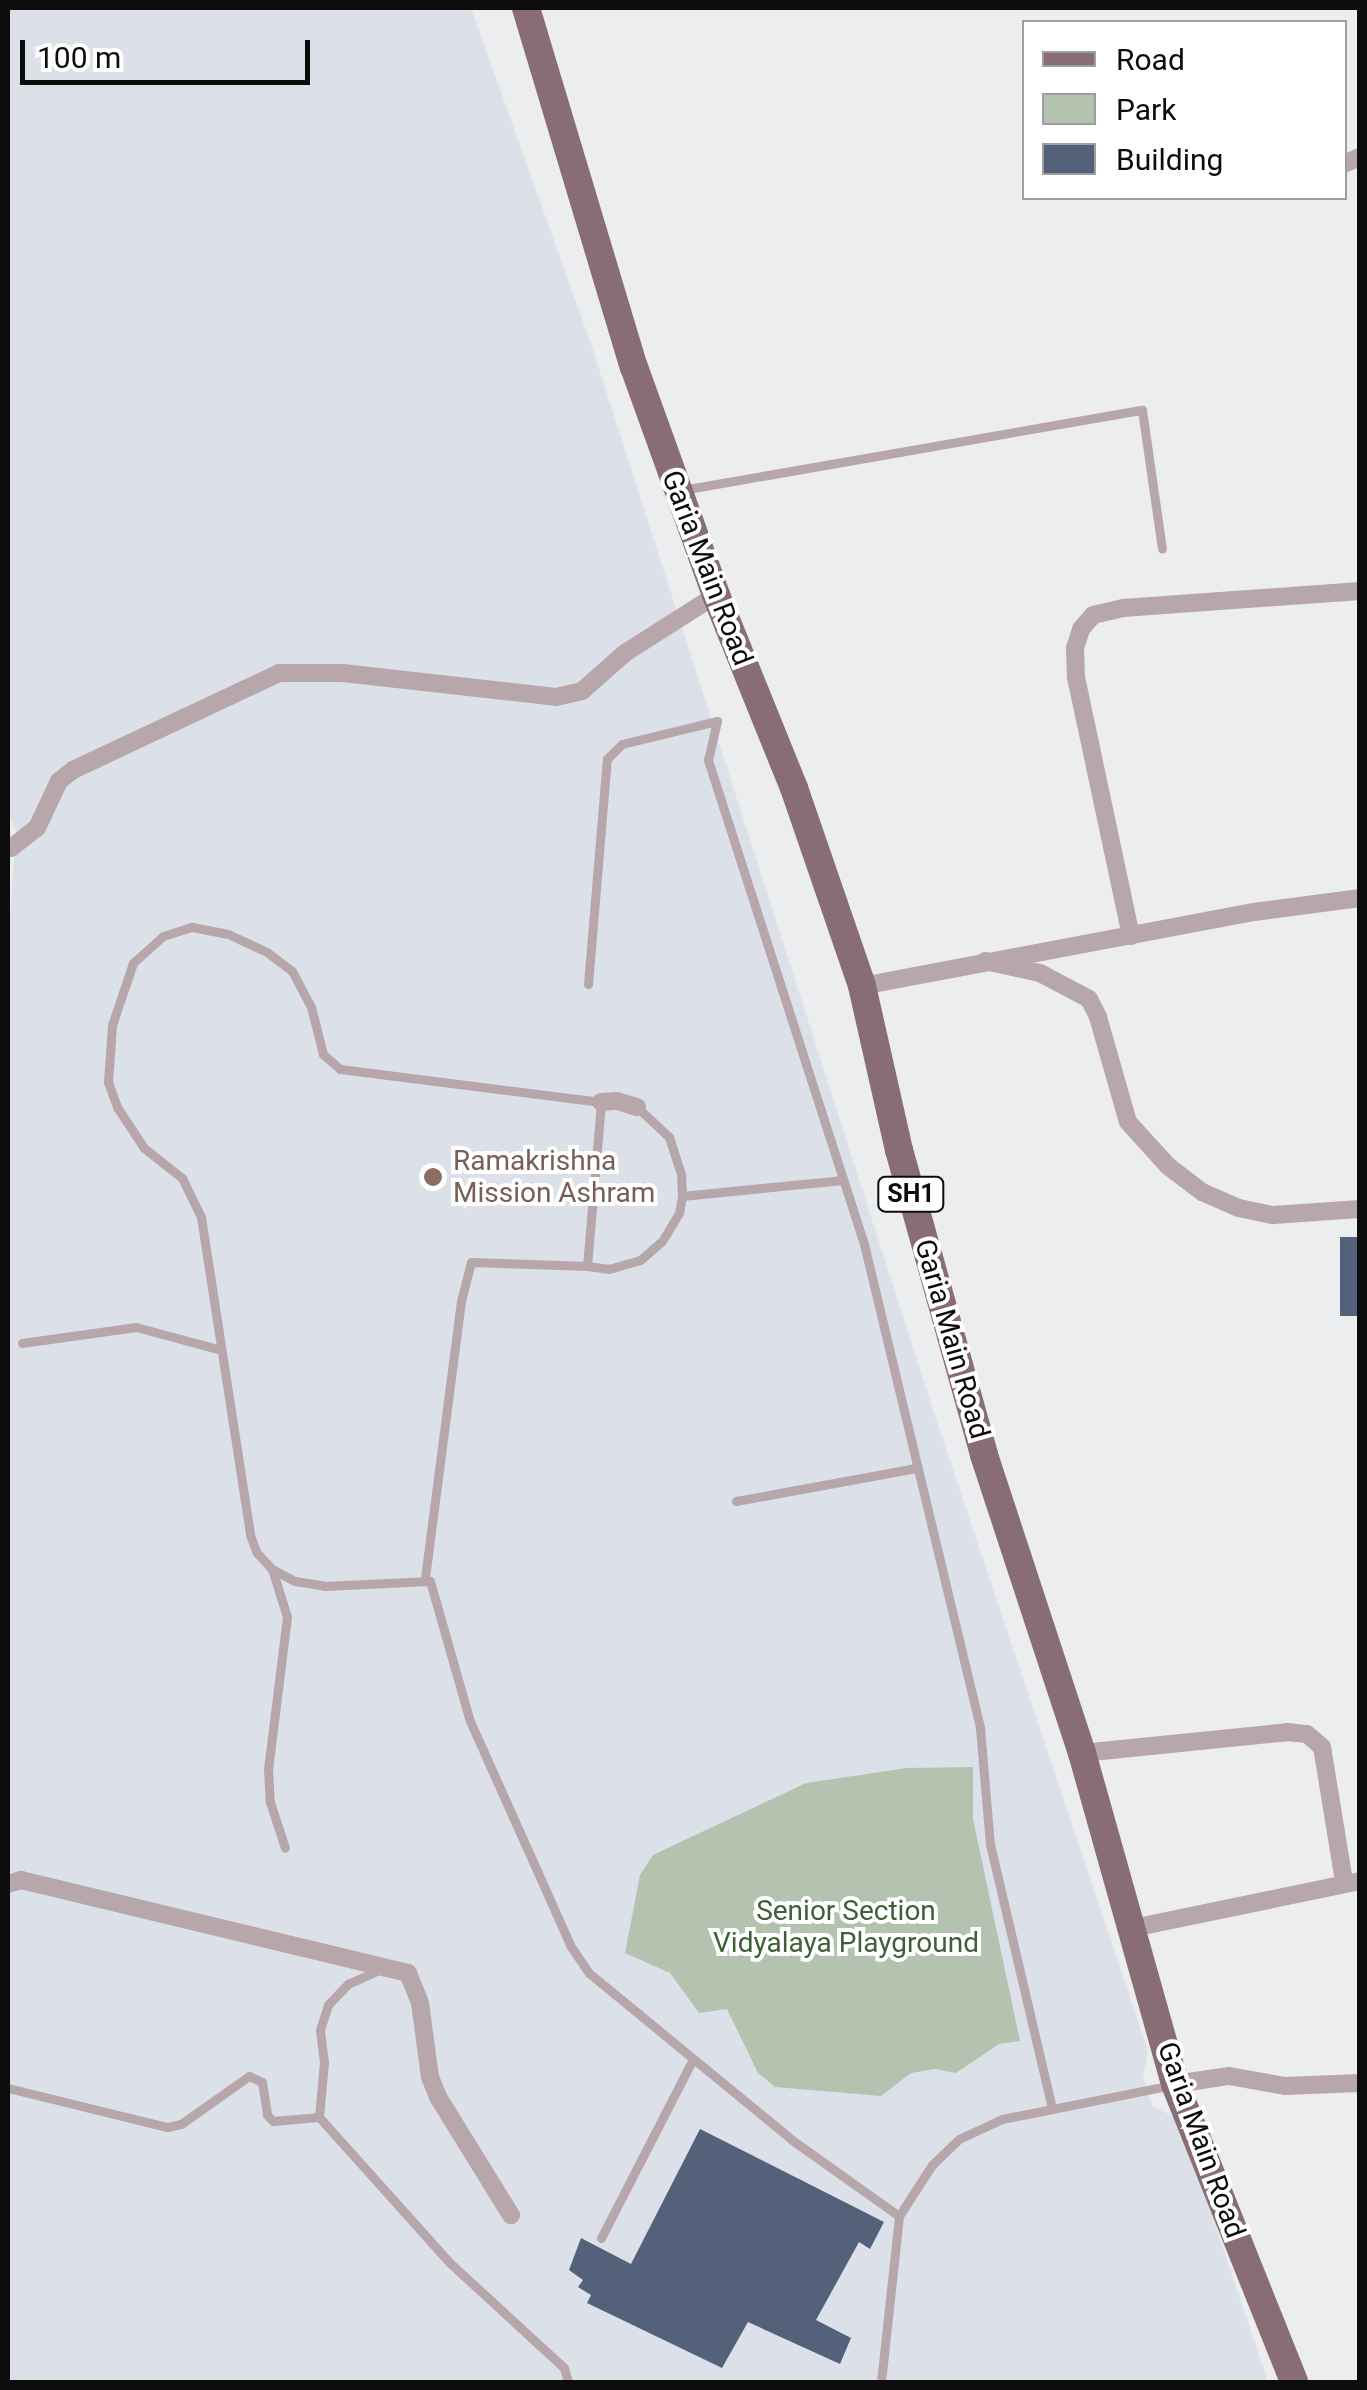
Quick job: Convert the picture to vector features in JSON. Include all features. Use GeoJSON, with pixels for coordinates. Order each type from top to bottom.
{"type":"FeatureCollection","features":[{"type":"Feature","properties":{"kind":"main road","name":"Garia Main Road"},"geometry":{"type":"LineString","coordinates":[[526,8],[634,368],[716,595],[794,788],[862,986],[899,1150],[978,1436],[1082,1753],[1175,2084],[1294,2382]]}},
{"type":"Feature","properties":{"kind":"street"},"geometry":{"type":"LineString","coordinates":[[1131,936],[1076,677],[1075,648],[1081,628],[1093,616],[1123,608],[1360,591]]}},
{"type":"Feature","properties":{"kind":"street"},"geometry":{"type":"LineString","coordinates":[[9,852],[37,828],[52,793],[73,770],[278,674],[342,673],[556,697],[582,691],[625,654],[716,595]]}},
{"type":"Feature","properties":{"kind":"street"},"geometry":{"type":"LineString","coordinates":[[862,986],[1254,912],[1360,898]]}},
{"type":"Feature","properties":{"kind":"street"},"geometry":{"type":"LineString","coordinates":[[986,962],[1040,974],[1089,1000],[1098,1017],[1128,1122],[1168,1166],[1202,1192],[1238,1208],[1274,1215],[1360,1210]]}},
{"type":"Feature","properties":{"kind":"street"},"geometry":{"type":"LineString","coordinates":[[602,1102],[617,1101],[637,1108]]}},
{"type":"Feature","properties":{"kind":"street"},"geometry":{"type":"LineString","coordinates":[[1082,1753],[1287,1732],[1308,1734],[1322,1747],[1352,1881],[1133,1928]]}},
{"type":"Feature","properties":{"kind":"street"},"geometry":{"type":"LineString","coordinates":[[8,1884],[21,1880],[398,1968],[414,1982],[430,2077],[438,2097],[511,2215]]}},
{"type":"Feature","properties":{"kind":"street"},"geometry":{"type":"LineString","coordinates":[[1175,2084],[1230,2076],[1285,2086],[1360,2084]]}},
{"type":"Feature","properties":{"kind":"lane"},"geometry":{"type":"LineString","coordinates":[[677,491],[1142,410],[1162,550]]}},
{"type":"Feature","properties":{"kind":"lane"},"geometry":{"type":"LineString","coordinates":[[588,984],[608,759],[622,744],[717,721],[708,760],[864,1244],[980,1728],[990,1844],[1052,2108]]}},
{"type":"Feature","properties":{"kind":"lane"},"geometry":{"type":"LineString","coordinates":[[587,1266],[602,1102],[340,1069],[323,1054],[310,1006],[292,972],[267,952],[228,934],[190,926],[163,936],[132,964],[122,984],[112,1025],[108,1082],[128,1128],[144,1148],[182,1178],[193,1196],[206,1240],[256,1554],[272,1569],[295,1581],[325,1586],[424,1578],[432,1586],[461,1698],[570,1945],[603,1988],[792,2140],[899,2216]]}},
{"type":"Feature","properties":{"kind":"lane"},"geometry":{"type":"LineString","coordinates":[[424,1578],[460,1302],[471,1262],[609,1270],[640,1260],[662,1241],[678,1213],[681,1175],[669,1137],[637,1108]]}},
{"type":"Feature","properties":{"kind":"lane"},"geometry":{"type":"LineString","coordinates":[[682,1196],[843,1180]]}},
{"type":"Feature","properties":{"kind":"lane"},"geometry":{"type":"LineString","coordinates":[[22,1344],[136,1327],[221,1350]]}},
{"type":"Feature","properties":{"kind":"lane"},"geometry":{"type":"LineString","coordinates":[[736,1501],[916,1468]]}},
{"type":"Feature","properties":{"kind":"lane"},"geometry":{"type":"LineString","coordinates":[[272,1569],[287,1617],[268,1769],[270,1802],[285,1848]]}},
{"type":"Feature","properties":{"kind":"lane"},"geometry":{"type":"LineString","coordinates":[[386,1966],[348,1984],[328,2005],[320,2030],[324,2062],[319,2117],[450,2263],[564,2368],[568,2382]]}},
{"type":"Feature","properties":{"kind":"lane"},"geometry":{"type":"LineString","coordinates":[[601,2238],[692,2061]]}},
{"type":"Feature","properties":{"kind":"lane"},"geometry":{"type":"LineString","coordinates":[[8,2088],[167,2127],[181,2124],[249,2076],[262,2082],[267,2115],[273,2121],[319,2117]]}},
{"type":"Feature","properties":{"kind":"lane"},"geometry":{"type":"LineString","coordinates":[[881,2382],[899,2216],[919,2181],[958,2139],[1002,2119],[1175,2084]]}},
{"type":"Feature","properties":{"kind":"shaded area","name":"Ramakrishna Mission Ashram"},"geometry":{"type":"Polygon","coordinates":[[[8,8],[471,8],[592,347],[932,1407],[1148,2051],[1143,2076],[1153,2107],[1180,2119],[1268,2382],[8,2382],[8,946],[16,831],[8,812],[8,8]]]}},
{"type":"Feature","properties":{"kind":"green space","name":"Senior Section Vidyalaya Playground"},"geometry":{"type":"Polygon","coordinates":[[[973,1767],[973,1819],[1020,2041],[999,2044],[956,2073],[935,2069],[911,2073],[881,2096],[775,2087],[758,2073],[727,2009],[699,2013],[670,1973],[625,1953],[640,1875],[653,1855],[806,1783],[907,1768],[973,1767]]]}},
{"type":"Feature","properties":{"kind":"building"},"geometry":{"type":"Polygon","coordinates":[[[1340,1237],[1360,1237],[1360,1316],[1340,1316],[1340,1237]]]}},
{"type":"Feature","properties":{"kind":"building"},"geometry":{"type":"Polygon","coordinates":[[[700,2129],[884,2222],[870,2249],[859,2242],[816,2320],[851,2338],[840,2364],[748,2322],[722,2368],[587,2303],[591,2295],[578,2287],[583,2280],[569,2270],[581,2238],[631,2264],[700,2129]]]}},
{"type":"Feature","properties":{"kind":"place","name":"Ramakrishna Mission Ashram"},"geometry":{"type":"Point","coordinates":[433,1177]}}]}
